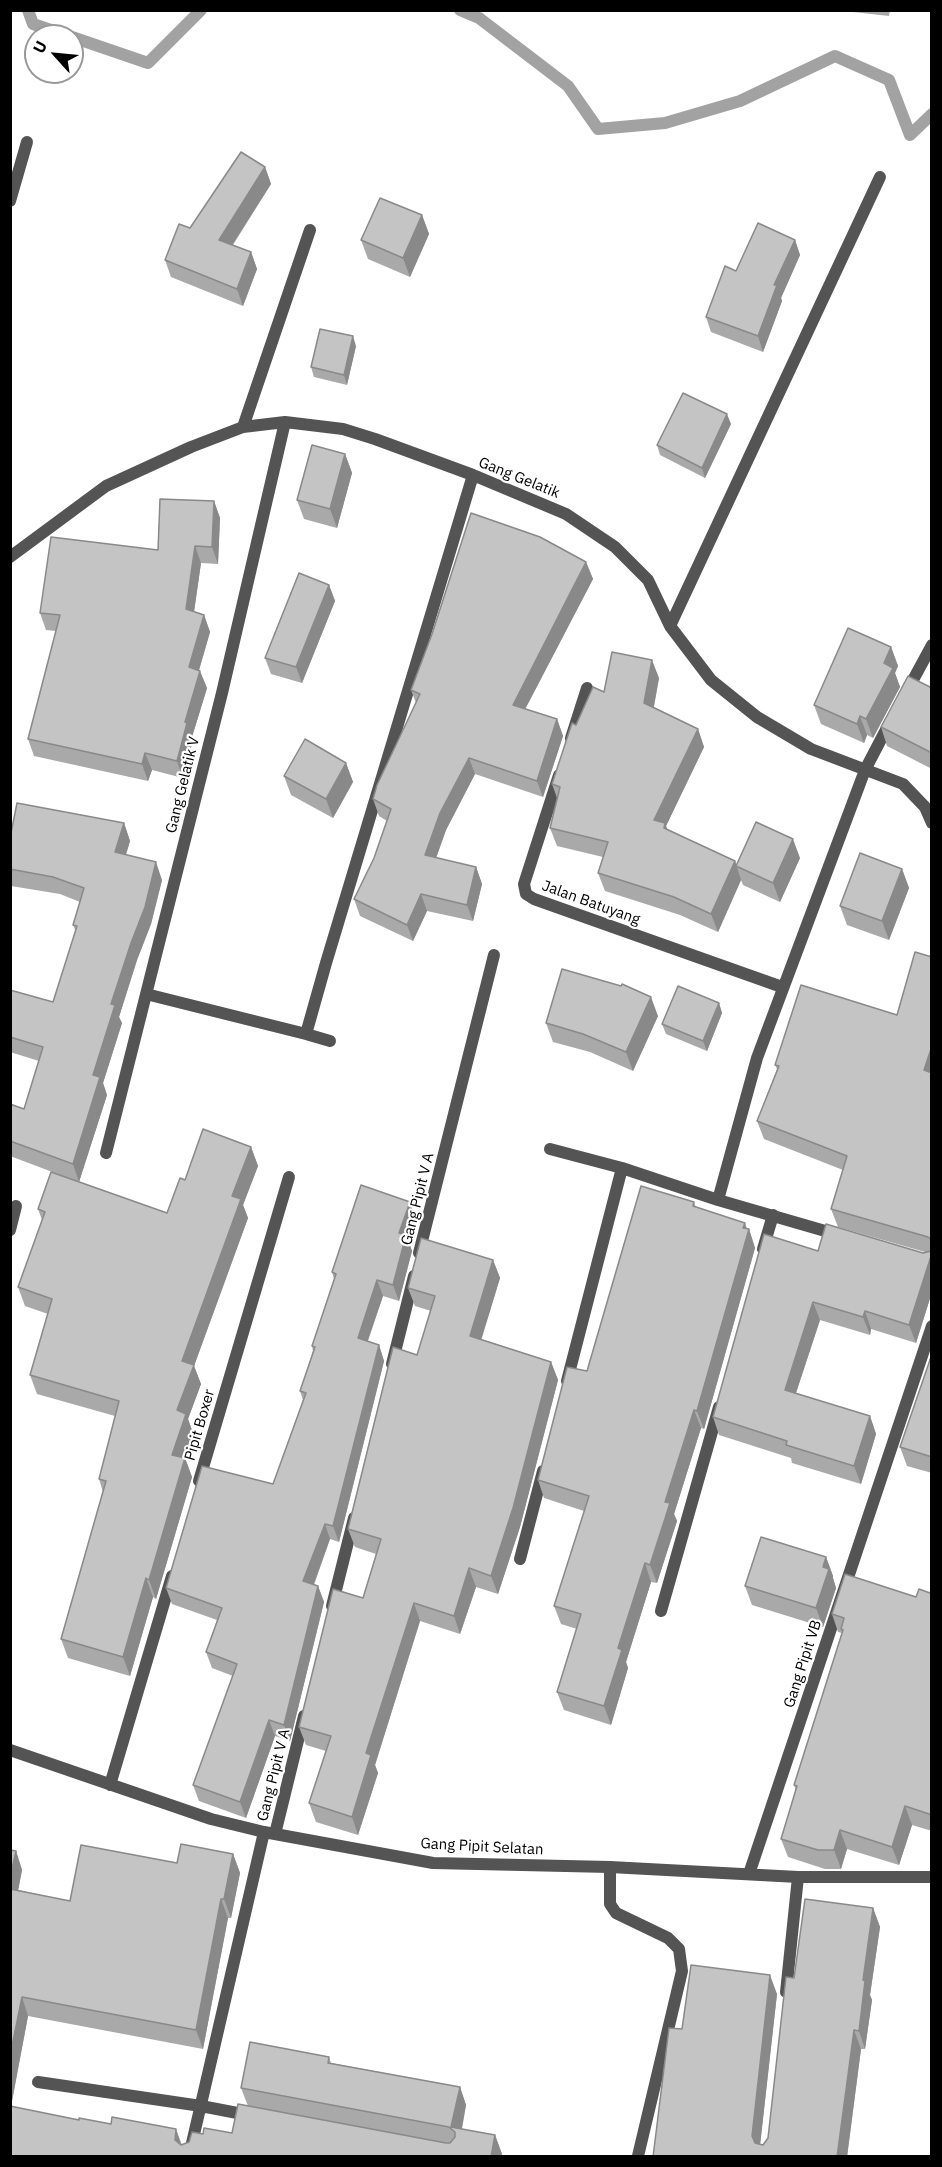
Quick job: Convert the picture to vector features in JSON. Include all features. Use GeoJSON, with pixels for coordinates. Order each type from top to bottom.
{"type":"FeatureCollection","features":[{"type":"Feature","properties":{"kind":"street"},"geometry":{"type":"LineString","coordinates":[[10,201],[27,142]]}},
{"type":"Feature","properties":{"kind":"street"},"geometry":{"type":"LineString","coordinates":[[670,626],[880,177]]}},
{"type":"Feature","properties":{"kind":"street"},"geometry":{"type":"LineString","coordinates":[[243,427],[310,230]]}},
{"type":"Feature","properties":{"kind":"street","name":"Gang Gelatik"},"geometry":{"type":"LineString","coordinates":[[10,557],[106,486],[192,447],[243,427],[285,422],[343,429],[473,475],[566,514],[615,547],[648,580],[670,626],[711,680],[757,717],[811,749],[903,784],[925,807],[932,823]]}},
{"type":"Feature","properties":{"kind":"street","name":"Gang Gelatik V"},"geometry":{"type":"LineString","coordinates":[[106,1153],[222,693],[285,422]]}},
{"type":"Feature","properties":{"kind":"street"},"geometry":{"type":"LineString","coordinates":[[306,1034],[473,475]]}},
{"type":"Feature","properties":{"kind":"street"},"geometry":{"type":"LineString","coordinates":[[718,1200],[757,1058],[865,770],[932,645]]}},
{"type":"Feature","properties":{"kind":"street","name":"Jalan Batuyang"},"geometry":{"type":"LineString","coordinates":[[587,688],[524,884],[526,894],[534,899],[782,987]]}},
{"type":"Feature","properties":{"kind":"street","name":"Gang Pipit V A"},"geometry":{"type":"LineString","coordinates":[[390,1371],[494,955]]}},
{"type":"Feature","properties":{"kind":"street"},"geometry":{"type":"LineString","coordinates":[[146,994],[330,1041]]}},
{"type":"Feature","properties":{"kind":"street"},"geometry":{"type":"LineString","coordinates":[[550,1149],[622,1168],[718,1200],[852,1239]]}},
{"type":"Feature","properties":{"kind":"street"},"geometry":{"type":"LineString","coordinates":[[562,1398],[622,1168]]}},
{"type":"Feature","properties":{"kind":"street","name":"Pipit Boxer"},"geometry":{"type":"LineString","coordinates":[[194,1498],[289,1177]]}},
{"type":"Feature","properties":{"kind":"street"},"geometry":{"type":"LineString","coordinates":[[11,1224],[16,1206]]}},
{"type":"Feature","properties":{"kind":"street"},"geometry":{"type":"LineString","coordinates":[[760,1260],[773,1215]]}},
{"type":"Feature","properties":{"kind":"street","name":"Gang Pipit VB"},"geometry":{"type":"LineString","coordinates":[[749,1874],[932,1326]]}},
{"type":"Feature","properties":{"kind":"street"},"geometry":{"type":"LineString","coordinates":[[661,1611],[722,1396]]}},
{"type":"Feature","properties":{"kind":"street"},"geometry":{"type":"LineString","coordinates":[[520,1559],[547,1456]]}},
{"type":"Feature","properties":{"kind":"street"},"geometry":{"type":"LineString","coordinates":[[330,1614],[356,1510]]}},
{"type":"Feature","properties":{"kind":"street"},"geometry":{"type":"LineString","coordinates":[[110,1785],[174,1567]]}},
{"type":"Feature","properties":{"kind":"street","name":"Gang Pipit V A"},"geometry":{"type":"LineString","coordinates":[[189,2157],[269,1833],[306,1707]]}},
{"type":"Feature","properties":{"kind":"street","name":"Gang Pipit Selatan"},"geometry":{"type":"LineString","coordinates":[[10,1750],[211,1819],[269,1833],[433,1863],[610,1867],[798,1877],[932,1877]]}},
{"type":"Feature","properties":{"kind":"street"},"geometry":{"type":"LineString","coordinates":[[610,1867],[610,1904],[616,1913],[669,1938],[679,1949],[682,1971],[638,2157]]}},
{"type":"Feature","properties":{"kind":"street"},"geometry":{"type":"LineString","coordinates":[[784,2005],[798,1877]]}},
{"type":"Feature","properties":{"kind":"street"},"geometry":{"type":"LineString","coordinates":[[38,2082],[201,2106],[270,2119]]}},
{"type":"Feature","properties":{"kind":"building"},"geometry":{"type":"Polygon","coordinates":[[[241,152],[265,167],[219,240],[251,252],[237,289],[165,260],[179,224],[190,228],[241,152]]]}},
{"type":"Feature","properties":{"kind":"building"},"geometry":{"type":"Polygon","coordinates":[[[380,198],[422,215],[403,258],[361,240],[380,198]]]}},
{"type":"Feature","properties":{"kind":"building"},"geometry":{"type":"Polygon","coordinates":[[[758,223],[795,240],[774,285],[777,285],[758,336],[706,317],[725,266],[736,271],[758,223]]]}},
{"type":"Feature","properties":{"kind":"building"},"geometry":{"type":"Polygon","coordinates":[[[320,329],[353,336],[344,375],[311,367],[320,329]]]}},
{"type":"Feature","properties":{"kind":"building"},"geometry":{"type":"Polygon","coordinates":[[[683,393],[727,414],[702,468],[657,445],[683,393]]]}},
{"type":"Feature","properties":{"kind":"building"},"geometry":{"type":"Polygon","coordinates":[[[312,445],[345,454],[330,509],[297,500],[312,445]]]}},
{"type":"Feature","properties":{"kind":"building"},"geometry":{"type":"Polygon","coordinates":[[[160,499],[214,501],[212,547],[195,546],[186,609],[204,615],[189,667],[200,671],[185,722],[187,723],[177,761],[145,753],[142,764],[28,739],[60,615],[40,613],[51,537],[158,550],[160,499]]]}},
{"type":"Feature","properties":{"kind":"building"},"geometry":{"type":"Polygon","coordinates":[[[471,513],[540,537],[586,562],[513,705],[557,719],[537,781],[469,758],[440,813],[425,855],[476,867],[467,905],[421,894],[407,925],[354,899],[374,858],[391,809],[373,799],[377,785],[420,694],[411,690],[432,634],[471,513]]]}},
{"type":"Feature","properties":{"kind":"building"},"geometry":{"type":"Polygon","coordinates":[[[299,573],[329,585],[296,667],[265,658],[299,573]]]}},
{"type":"Feature","properties":{"kind":"building"},"geometry":{"type":"Polygon","coordinates":[[[848,628],[891,647],[884,663],[893,668],[866,719],[860,716],[857,724],[814,705],[848,628]]]}},
{"type":"Feature","properties":{"kind":"building"},"geometry":{"type":"Polygon","coordinates":[[[612,652],[652,660],[644,703],[698,729],[654,820],[665,823],[664,828],[735,861],[711,914],[674,897],[598,873],[608,842],[550,828],[560,787],[552,784],[572,723],[576,725],[593,687],[604,692],[612,652]]]}},
{"type":"Feature","properties":{"kind":"building"},"geometry":{"type":"Polygon","coordinates":[[[908,676],[932,688],[932,753],[881,727],[908,676]]]}},
{"type":"Feature","properties":{"kind":"building"},"geometry":{"type":"Polygon","coordinates":[[[305,739],[346,763],[326,799],[284,776],[305,739]]]}},
{"type":"Feature","properties":{"kind":"building"},"geometry":{"type":"Polygon","coordinates":[[[17,803],[124,823],[115,852],[156,862],[145,907],[111,1004],[115,1005],[93,1075],[100,1077],[73,1164],[10,1141],[10,1104],[24,1109],[43,1047],[10,1037],[10,990],[53,1002],[77,926],[73,925],[84,888],[53,877],[10,869],[10,838],[17,803]]]}},
{"type":"Feature","properties":{"kind":"building"},"geometry":{"type":"Polygon","coordinates":[[[756,822],[793,839],[773,883],[736,866],[756,822]]]}},
{"type":"Feature","properties":{"kind":"building"},"geometry":{"type":"Polygon","coordinates":[[[860,853],[902,869],[882,921],[840,906],[860,853]]]}},
{"type":"Feature","properties":{"kind":"building"},"geometry":{"type":"Polygon","coordinates":[[[915,952],[932,957],[932,1046],[924,1070],[932,1073],[932,1240],[831,1209],[847,1156],[757,1121],[779,1066],[775,1065],[801,985],[897,1015],[915,952]]]}},
{"type":"Feature","properties":{"kind":"building"},"geometry":{"type":"Polygon","coordinates":[[[562,969],[621,986],[622,984],[651,997],[626,1052],[583,1034],[546,1023],[562,969]]]}},
{"type":"Feature","properties":{"kind":"building"},"geometry":{"type":"Polygon","coordinates":[[[678,986],[719,1003],[703,1041],[662,1024],[678,986]]]}},
{"type":"Feature","properties":{"kind":"building"},"geometry":{"type":"Polygon","coordinates":[[[203,1129],[251,1147],[232,1196],[241,1199],[182,1361],[194,1365],[177,1410],[186,1414],[172,1455],[185,1458],[149,1580],[146,1578],[123,1657],[61,1639],[106,1481],[99,1479],[119,1401],[30,1375],[52,1299],[18,1287],[45,1212],[38,1209],[51,1172],[167,1213],[180,1178],[185,1180],[203,1129]]]}},
{"type":"Feature","properties":{"kind":"building"},"geometry":{"type":"Polygon","coordinates":[[[361,1185],[410,1202],[399,1233],[406,1235],[393,1285],[377,1280],[358,1338],[379,1345],[333,1526],[325,1524],[303,1581],[318,1586],[284,1725],[269,1720],[240,1802],[193,1785],[237,1664],[206,1652],[222,1608],[166,1588],[202,1466],[273,1484],[306,1393],[300,1391],[336,1274],[332,1272],[361,1185]]]}},
{"type":"Feature","properties":{"kind":"building"},"geometry":{"type":"Polygon","coordinates":[[[641,1186],[694,1202],[693,1206],[745,1223],[743,1228],[749,1229],[697,1411],[694,1410],[665,1502],[670,1503],[650,1565],[645,1563],[618,1648],[622,1650],[604,1706],[557,1692],[581,1614],[554,1606],[589,1496],[538,1480],[567,1367],[587,1371],[641,1186]]]}},
{"type":"Feature","properties":{"kind":"building"},"geometry":{"type":"Polygon","coordinates":[[[826,1224],[923,1253],[932,1250],[909,1325],[865,1311],[863,1317],[813,1302],[785,1390],[870,1416],[854,1466],[786,1445],[787,1441],[713,1417],[764,1234],[818,1251],[826,1224]]]}},
{"type":"Feature","properties":{"kind":"building"},"geometry":{"type":"Polygon","coordinates":[[[421,1238],[493,1260],[470,1336],[551,1362],[513,1508],[491,1576],[469,1568],[454,1616],[414,1603],[366,1753],[371,1755],[352,1817],[309,1803],[331,1736],[299,1727],[333,1589],[363,1598],[381,1539],[348,1529],[393,1347],[417,1355],[435,1296],[408,1288],[421,1238]]]}},
{"type":"Feature","properties":{"kind":"building"},"geometry":{"type":"Polygon","coordinates":[[[932,1354],[932,1457],[900,1447],[932,1354]]]}},
{"type":"Feature","properties":{"kind":"building"},"geometry":{"type":"Polygon","coordinates":[[[761,1537],[826,1557],[823,1567],[829,1569],[816,1608],[745,1586],[761,1537]]]}},
{"type":"Feature","properties":{"kind":"building"},"geometry":{"type":"Polygon","coordinates":[[[845,1574],[916,1597],[919,1589],[930,1593],[932,1588],[932,1815],[905,1806],[892,1847],[840,1830],[834,1850],[818,1850],[781,1839],[797,1786],[794,1785],[843,1630],[841,1629],[844,1618],[832,1614],[845,1574]]]}},
{"type":"Feature","properties":{"kind":"building"},"geometry":{"type":"Polygon","coordinates":[[[181,1844],[233,1854],[224,1899],[221,1899],[196,2030],[22,1997],[10,2056],[10,1889],[70,1901],[81,1845],[177,1863],[181,1844]]]}},
{"type":"Feature","properties":{"kind":"building"},"geometry":{"type":"Polygon","coordinates":[[[10,1850],[16,1851],[10,1878],[10,1850]]]}},
{"type":"Feature","properties":{"kind":"building"},"geometry":{"type":"Polygon","coordinates":[[[805,1899],[873,1908],[859,2031],[854,2030],[837,2157],[653,2157],[669,2028],[682,2029],[691,1965],[770,1975],[752,2136],[755,2143],[763,2145],[768,2138],[786,1977],[794,1978],[805,1899]]]}},
{"type":"Feature","properties":{"kind":"building"},"geometry":{"type":"Polygon","coordinates":[[[250,2042],[329,2057],[328,2063],[460,2087],[451,2127],[495,2135],[491,2157],[10,2157],[10,2106],[79,2120],[79,2118],[111,2124],[112,2117],[176,2129],[175,2140],[181,2145],[189,2142],[192,2132],[203,2134],[204,2128],[232,2133],[238,2104],[446,2143],[450,2143],[455,2137],[455,2132],[449,2127],[241,2088],[250,2042]]]}},
{"type":"Feature","properties":{"kind":"waterway"},"geometry":{"type":"LineString","coordinates":[[28,10],[33,24]]}},
{"type":"Feature","properties":{"kind":"waterway"},"geometry":{"type":"LineString","coordinates":[[84,41],[148,63],[201,10]]}},
{"type":"Feature","properties":{"kind":"waterway"},"geometry":{"type":"LineString","coordinates":[[460,10],[479,18],[568,86],[598,129],[665,123],[740,101],[835,56],[889,80],[910,135],[932,114]]}}]}
